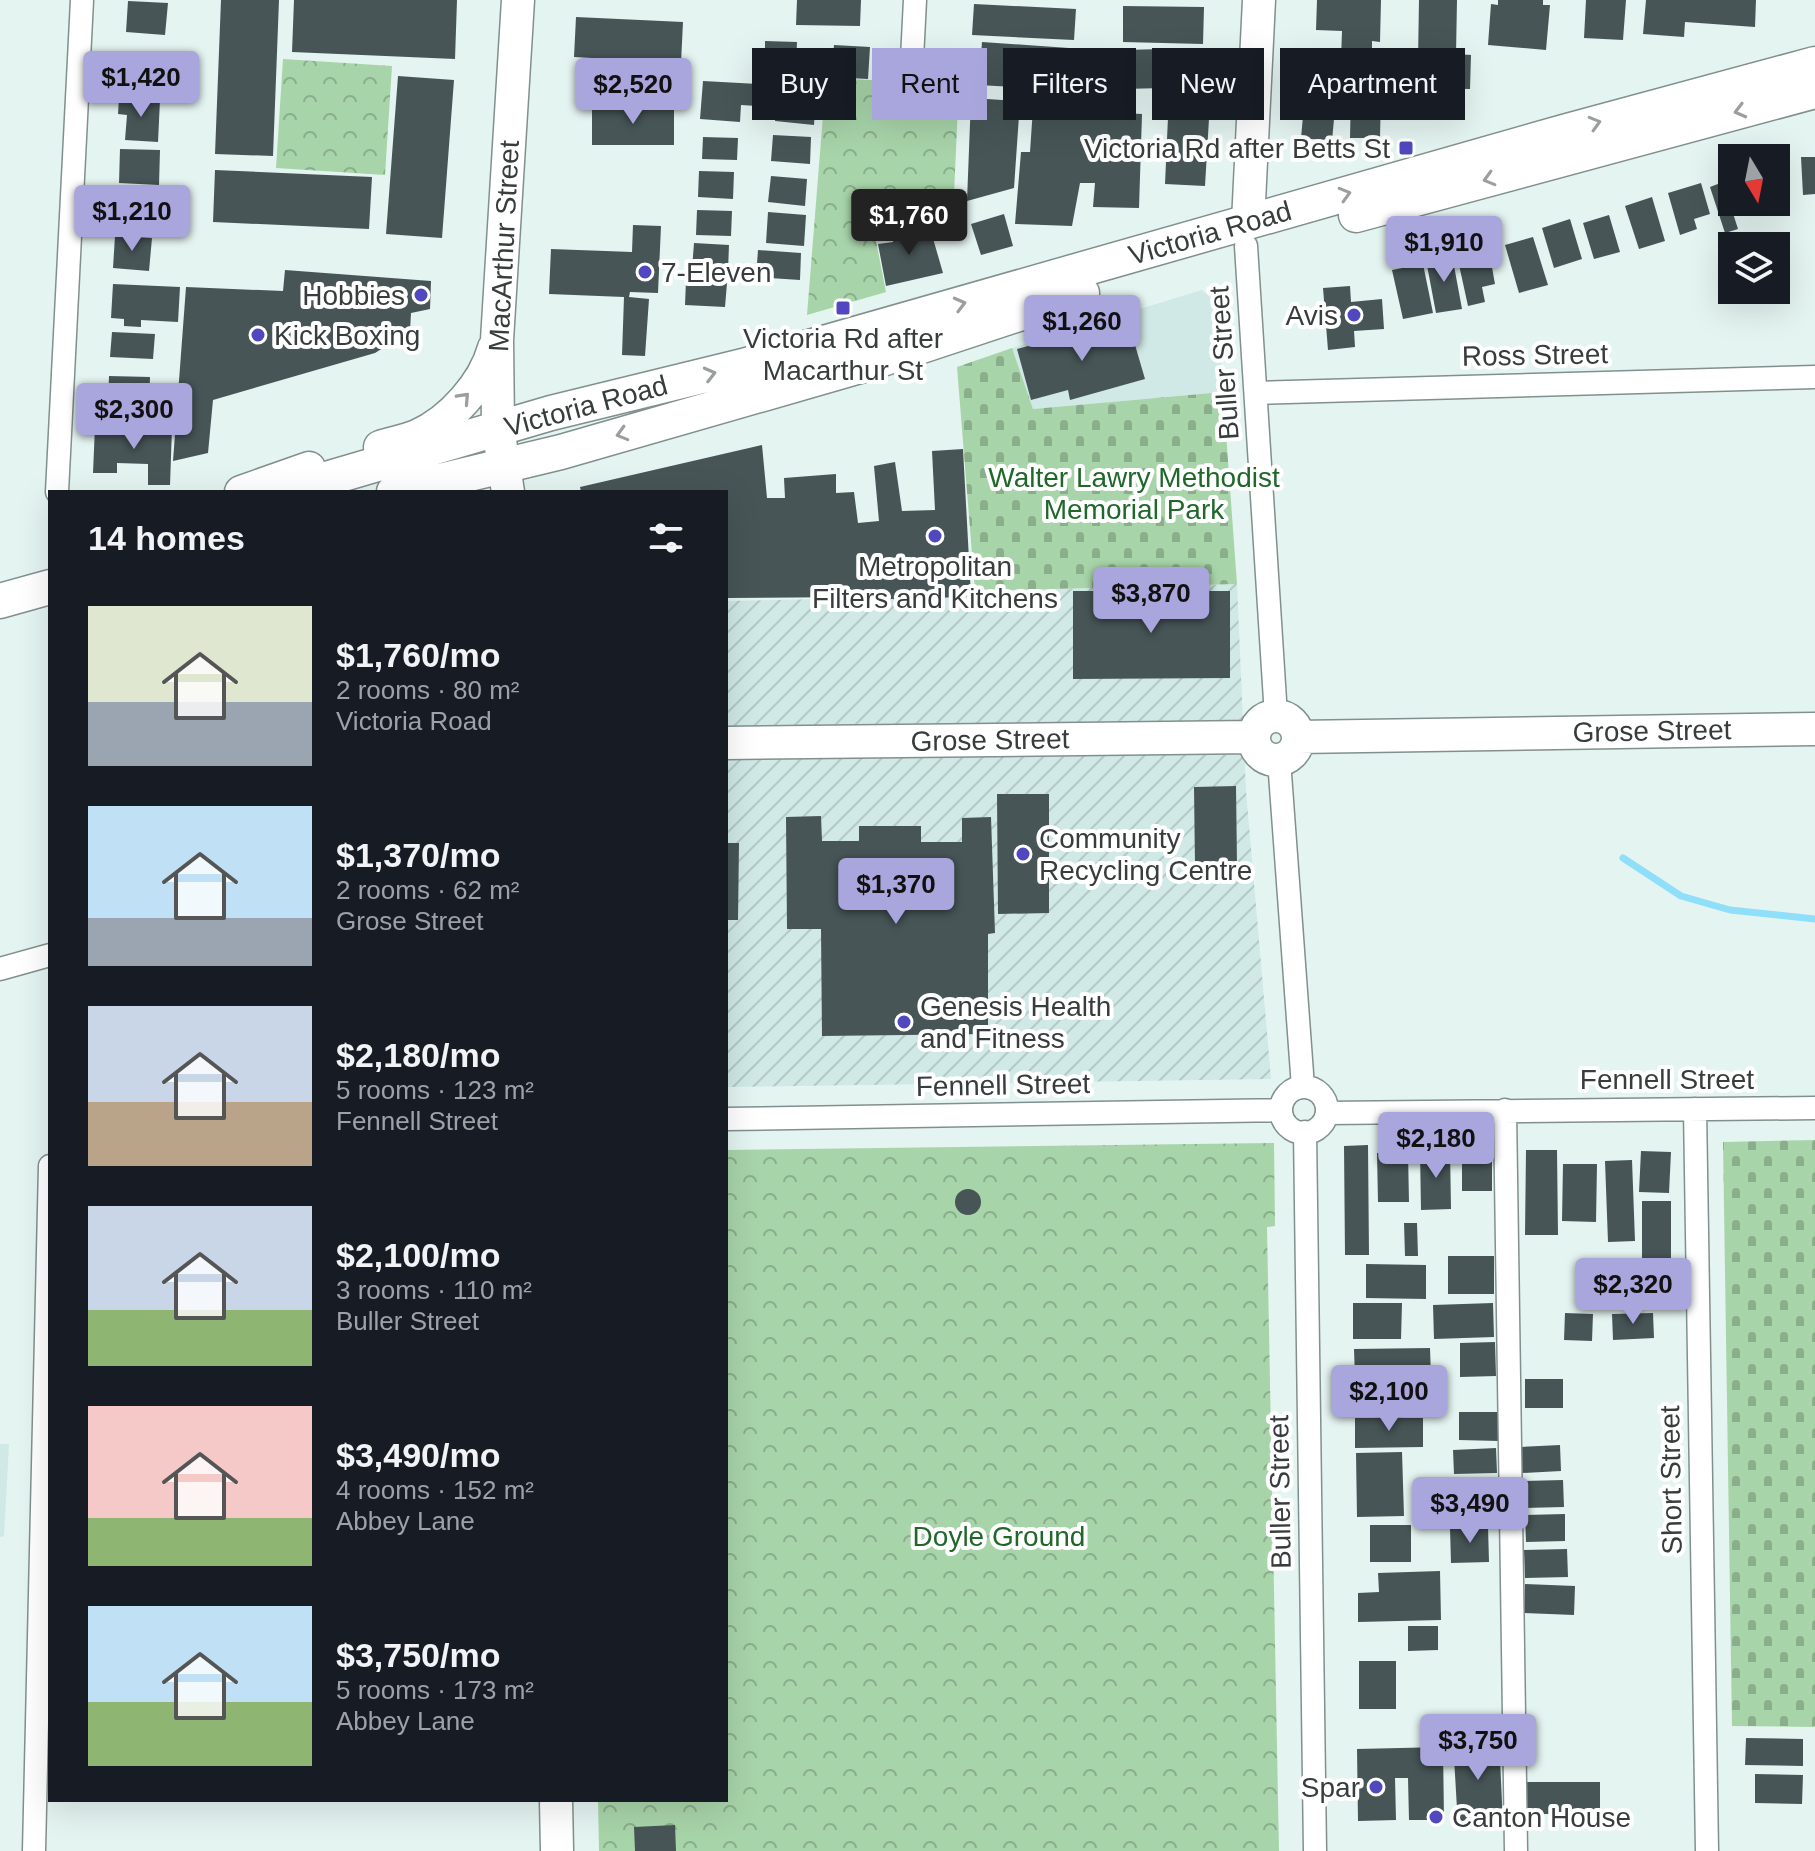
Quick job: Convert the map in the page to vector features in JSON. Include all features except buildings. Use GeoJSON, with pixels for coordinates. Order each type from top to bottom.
{"type":"FeatureCollection","features":[{"type":"Feature","properties":{"kind":"main road","name":"Victoria Road"},"geometry":{"type":"LineString","coordinates":[[413,490],[506,480],[867,364],[1247,234],[1567,131],[1815,64]]}},
{"type":"Feature","properties":{"kind":"main road","name":"Victoria Road"},"geometry":{"type":"LineString","coordinates":[[289,490],[498,428],[1815,91]]}},
{"type":"Feature","properties":{"kind":"main road"},"geometry":{"type":"LineString","coordinates":[[0,578],[48,565]]}},
{"type":"Feature","properties":{"kind":"main road"},"geometry":{"type":"LineString","coordinates":[[0,601],[48,588]]}},
{"type":"Feature","properties":{"kind":"street"},"geometry":{"type":"LineString","coordinates":[[57,490],[82,0]]}},
{"type":"Feature","properties":{"kind":"street","name":"MacArthur Street"},"geometry":{"type":"LineString","coordinates":[[506,480],[498,428],[497,340],[518,0]]}},
{"type":"Feature","properties":{"kind":"street"},"geometry":{"type":"LineString","coordinates":[[913,48],[915,0]]}},
{"type":"Feature","properties":{"kind":"street"},"geometry":{"type":"LineString","coordinates":[[1247,234],[1259,0]]}},
{"type":"Feature","properties":{"kind":"street","name":"Buller Street"},"geometry":{"type":"LineString","coordinates":[[1247,234],[1277,737],[1303,1087]]}},
{"type":"Feature","properties":{"kind":"street"},"geometry":{"type":"LineString","coordinates":[[245,490],[416,436],[434,426],[474,387],[492,356],[497,340]]}},
{"type":"Feature","properties":{"kind":"street","name":"Ross Street"},"geometry":{"type":"LineString","coordinates":[[1256,393],[1815,377]]}},
{"type":"Feature","properties":{"kind":"street","name":"Grose Street"},"geometry":{"type":"LineString","coordinates":[[728,743],[1815,729]]}},
{"type":"Feature","properties":{"kind":"street"},"geometry":{"type":"LineString","coordinates":[[0,969],[48,956]]}},
{"type":"Feature","properties":{"kind":"street"},"geometry":{"type":"LineString","coordinates":[[1303,1087],[1321,1095],[1327,1113],[1320,1126],[1305,1132],[1288,1127],[1281,1110],[1287,1093],[1303,1087]]}},
{"type":"Feature","properties":{"kind":"street","name":"Fennell Street"},"geometry":{"type":"LineString","coordinates":[[1327,1113],[1815,1108]]}},
{"type":"Feature","properties":{"kind":"street","name":"Short Street"},"geometry":{"type":"LineString","coordinates":[[1695,1109],[1707,1851]]}},
{"type":"Feature","properties":{"kind":"street","name":"Fennell Street"},"geometry":{"type":"LineString","coordinates":[[728,1119],[1281,1110]]}},
{"type":"Feature","properties":{"kind":"street"},"geometry":{"type":"LineString","coordinates":[[1505,1110],[1516,1851]]}},
{"type":"Feature","properties":{"kind":"street","name":"Buller Street"},"geometry":{"type":"LineString","coordinates":[[1305,1132],[1315,1851]]}},
{"type":"Feature","properties":{"kind":"street"},"geometry":{"type":"LineString","coordinates":[[34,1851],[48,1252]]}},
{"type":"Feature","properties":{"kind":"street"},"geometry":{"type":"LineString","coordinates":[[556,1802],[557,1851]]}},
{"type":"Feature","properties":{"kind":"shaded area"},"geometry":{"type":"Polygon","coordinates":[[[1202,290],[1217,303],[1223,392],[1033,409],[1012,348],[1202,290]]]}},
{"type":"Feature","properties":{"kind":"shaded area"},"geometry":{"type":"Polygon","coordinates":[[[1237,584],[1246,791],[1271,1079],[728,1087],[728,601],[970,596],[975,591],[1237,584]]]}},
{"type":"Feature","properties":{"kind":"shaded area"},"geometry":{"type":"Polygon","coordinates":[[[0,1444],[9,1444],[4,1536],[0,1537],[0,1444]]]}},
{"type":"Feature","properties":{"kind":"green space"},"geometry":{"type":"Polygon","coordinates":[[[283,59],[392,66],[385,175],[276,168],[283,59]]]}},
{"type":"Feature","properties":{"kind":"green space"},"geometry":{"type":"Polygon","coordinates":[[[856,79],[872,80],[872,120],[957,120],[954,194],[870,210],[886,292],[807,315],[823,120],[856,120],[856,79]]]}},
{"type":"Feature","properties":{"kind":"green space","name":"Walter Lawry Methodist Memorial Park"},"geometry":{"type":"Polygon","coordinates":[[[1012,348],[1033,409],[1223,392],[1237,584],[975,591],[957,367],[1012,348]]]}},
{"type":"Feature","properties":{"kind":"green space"},"geometry":{"type":"Polygon","coordinates":[[[1815,1140],[1815,1727],[1732,1726],[1723,1142],[1815,1140]]]}},
{"type":"Feature","properties":{"kind":"green space","name":"Doyle Ground"},"geometry":{"type":"Polygon","coordinates":[[[1274,1143],[1275,1226],[1267,1227],[1279,1851],[599,1851],[598,1802],[728,1802],[728,1150],[1274,1143]]]}},
{"type":"Feature","properties":{"kind":"waterway"},"geometry":{"type":"LineString","coordinates":[[1623,858],[1681,896],[1730,910],[1815,919]]}},
{"type":"Feature","properties":{"kind":"place","name":"Victoria Rd after Betts St"},"geometry":{"type":"Point","coordinates":[1406,148]}},
{"type":"Feature","properties":{"kind":"place","name":"7-Eleven"},"geometry":{"type":"Point","coordinates":[645,272]}},
{"type":"Feature","properties":{"kind":"place","name":"Hobbies"},"geometry":{"type":"Point","coordinates":[421,295]}},
{"type":"Feature","properties":{"kind":"place","name":"Victoria Rd after Macarthur St"},"geometry":{"type":"Point","coordinates":[843,308]}},
{"type":"Feature","properties":{"kind":"place","name":"Avis"},"geometry":{"type":"Point","coordinates":[1354,315]}},
{"type":"Feature","properties":{"kind":"place","name":"Kick Boxing"},"geometry":{"type":"Point","coordinates":[258,335]}},
{"type":"Feature","properties":{"kind":"place","name":"Metropolitan Filters and Kitchens"},"geometry":{"type":"Point","coordinates":[935,536]}},
{"type":"Feature","properties":{"kind":"place","name":"Community Recycling Centre"},"geometry":{"type":"Point","coordinates":[1023,854]}},
{"type":"Feature","properties":{"kind":"place","name":"Genesis Health and Fitness"},"geometry":{"type":"Point","coordinates":[904,1022]}},
{"type":"Feature","properties":{"kind":"place","name":"Spar"},"geometry":{"type":"Point","coordinates":[1376,1787]}},
{"type":"Feature","properties":{"kind":"place","name":"Canton House"},"geometry":{"type":"Point","coordinates":[1436,1817]}}]}
